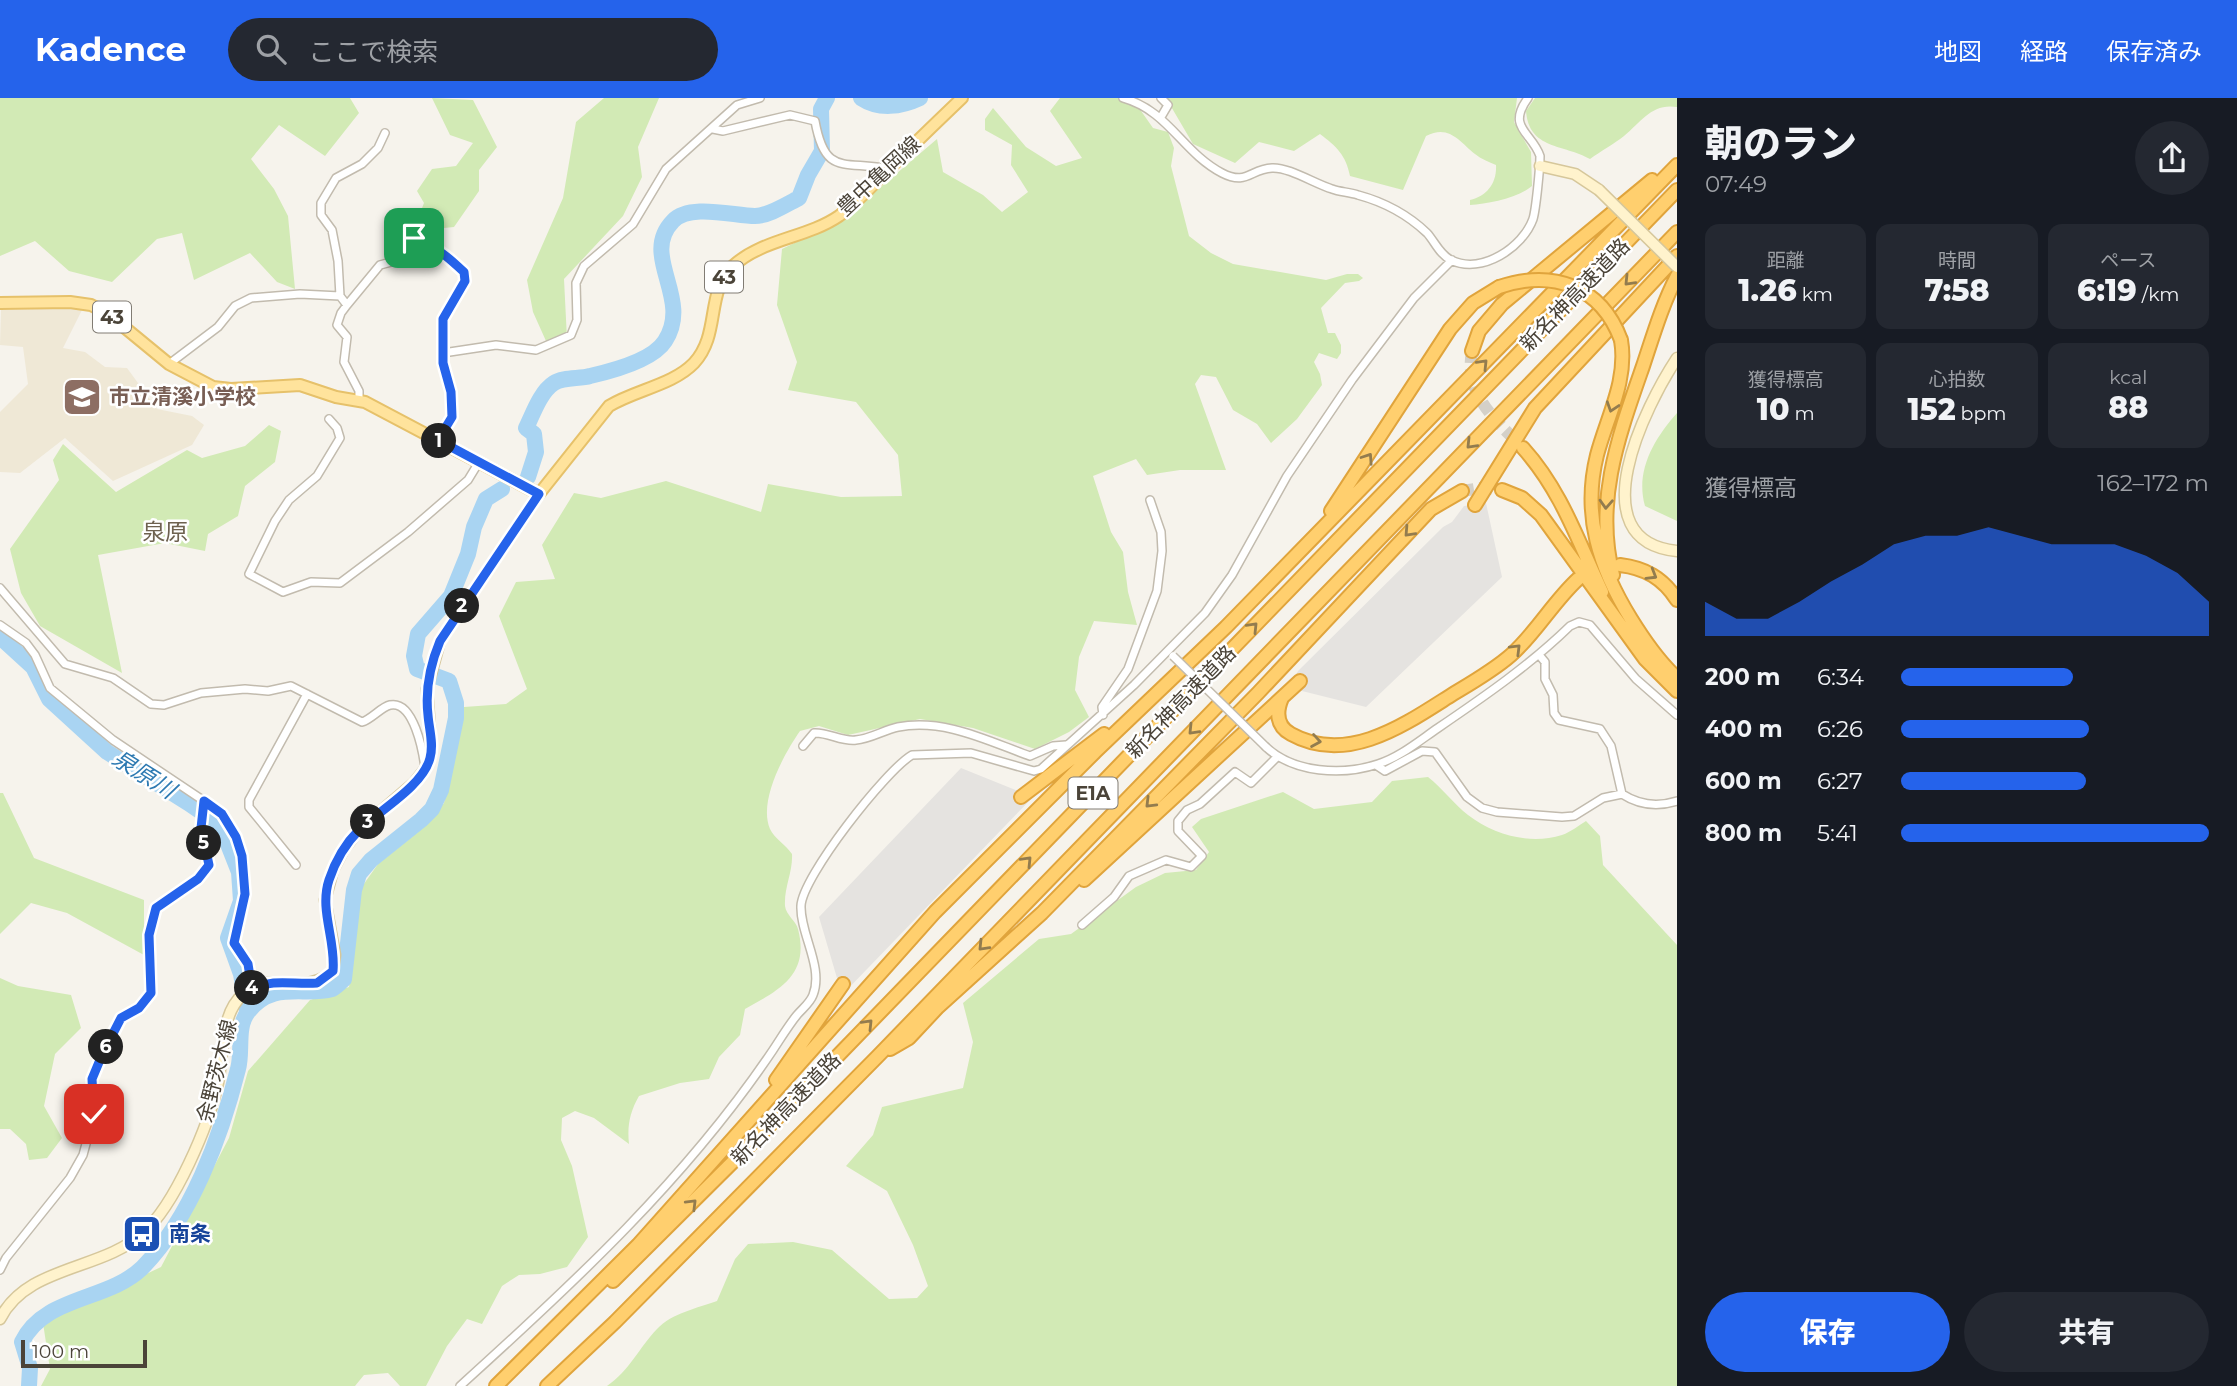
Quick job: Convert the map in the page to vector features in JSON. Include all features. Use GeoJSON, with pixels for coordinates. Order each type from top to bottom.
{"type":"FeatureCollection","features":[{"type":"Feature","properties":{"kind":"highway"},"geometry":{"type":"LineString","coordinates":[[1472,351],[1479,331],[1502,304],[1677,159]]}},
{"type":"Feature","properties":{"kind":"highway"},"geometry":{"type":"LineString","coordinates":[[498,1386],[638,1245],[935,912],[1299,553],[1677,165]]}},
{"type":"Feature","properties":{"kind":"highway","name":"新名神高速道路"},"geometry":{"type":"LineString","coordinates":[[498,1386],[663,1233],[1677,190]]}},
{"type":"Feature","properties":{"kind":"highway","name":"新名神高速道路"},"geometry":{"type":"LineString","coordinates":[[547,1386],[615,1322],[878,1056],[1677,232]]}},
{"type":"Feature","properties":{"kind":"highway"},"geometry":{"type":"LineString","coordinates":[[1475,505],[1535,408],[1677,256]]}},
{"type":"Feature","properties":{"kind":"highway"},"geometry":{"type":"LineString","coordinates":[[1622,618],[1609,561],[1605,521],[1608,481],[1619,437],[1663,307],[1677,276]]}},
{"type":"Feature","properties":{"kind":"highway"},"geometry":{"type":"LineString","coordinates":[[1299,553],[1345,492],[1450,329],[1473,303],[1499,287],[1514,282],[1541,279],[1571,285],[1598,302],[1608,313],[1621,340],[1623,352],[1621,380],[1597,456],[1591,508],[1599,557],[1622,618]]}},
{"type":"Feature","properties":{"kind":"highway"},"geometry":{"type":"LineString","coordinates":[[1523,448],[1563,504],[1622,618],[1651,666],[1677,691]]}},
{"type":"Feature","properties":{"kind":"highway"},"geometry":{"type":"LineString","coordinates":[[1502,489],[1522,498],[1541,515],[1622,618],[1677,678]]}},
{"type":"Feature","properties":{"kind":"highway"},"geometry":{"type":"LineString","coordinates":[[878,1056],[909,1038],[938,1007],[1042,913],[1258,693],[1422,518],[1441,502],[1462,491]]}},
{"type":"Feature","properties":{"kind":"highway"},"geometry":{"type":"LineString","coordinates":[[1620,565],[1647,571],[1669,587],[1677,600]]}},
{"type":"Feature","properties":{"kind":"highway"},"geometry":{"type":"LineString","coordinates":[[1282,698],[1279,721],[1291,734],[1305,740],[1353,743],[1383,736],[1511,655],[1578,579]]}},
{"type":"Feature","properties":{"kind":"highway"},"geometry":{"type":"LineString","coordinates":[[1042,913],[1104,864],[1300,681]]}},
{"type":"Feature","properties":{"kind":"highway"},"geometry":{"type":"LineString","coordinates":[[1021,797],[1159,691]]}},
{"type":"Feature","properties":{"kind":"highway"},"geometry":{"type":"LineString","coordinates":[[739,1132],[843,985]]}},
{"type":"Feature","properties":{"kind":"main road","name":"豊中亀岡線"},"geometry":{"type":"LineString","coordinates":[[539,494],[609,406],[678,375],[692,365],[710,337],[717,290],[733,266],[760,250],[838,216],[872,187],[962,98]]}},
{"type":"Feature","properties":{"kind":"main road"},"geometry":{"type":"LineString","coordinates":[[1540,166],[1575,174],[1599,190],[1677,267]]}},
{"type":"Feature","properties":{"kind":"main road","name":"43"},"geometry":{"type":"LineString","coordinates":[[0,303],[70,302],[90,305],[107,313],[169,364],[213,387],[300,385],[359,401],[539,494]]}},
{"type":"Feature","properties":{"kind":"main road"},"geometry":{"type":"LineString","coordinates":[[1677,358],[1649,408],[1627,477],[1624,500],[1629,525],[1635,533],[1652,545],[1677,551]]}},
{"type":"Feature","properties":{"kind":"main road"},"geometry":{"type":"LineString","coordinates":[[425,769],[430,758],[431,744],[428,681],[440,641],[539,494]]}},
{"type":"Feature","properties":{"kind":"main road","name":"余野茨木線"},"geometry":{"type":"LineString","coordinates":[[0,1319],[4,1311],[33,1286],[55,1274],[102,1259],[124,1247],[154,1222],[199,1140],[218,1082],[230,1013],[239,998],[263,983],[317,983],[333,971],[335,955],[325,900],[333,870],[358,831],[414,783],[425,769]]}},
{"type":"Feature","properties":{"kind":"street"},"geometry":{"type":"LineString","coordinates":[[443,353],[496,345],[536,350],[570,335],[577,320],[576,283],[584,266],[633,224],[666,169],[737,106],[760,98]]}},
{"type":"Feature","properties":{"kind":"street"},"geometry":{"type":"LineString","coordinates":[[1122,98],[1142,103],[1161,117],[1203,160],[1233,178],[1246,179],[1264,170],[1278,169],[1332,189],[1382,202],[1417,225],[1451,260],[1477,264],[1490,261],[1522,238],[1534,217],[1540,166],[1538,148],[1520,125],[1521,110],[1528,98]]}},
{"type":"Feature","properties":{"kind":"street"},"geometry":{"type":"LineString","coordinates":[[1161,98],[1168,105],[1161,117]]}},
{"type":"Feature","properties":{"kind":"street"},"geometry":{"type":"LineString","coordinates":[[713,129],[723,131],[790,116],[815,121],[819,145],[832,162],[889,169]]}},
{"type":"Feature","properties":{"kind":"street"},"geometry":{"type":"LineString","coordinates":[[347,305],[340,296],[338,261],[332,230],[321,215],[321,203],[336,178],[362,164],[378,148],[385,133]]}},
{"type":"Feature","properties":{"kind":"street"},"geometry":{"type":"LineString","coordinates":[[359,401],[359,391],[344,362],[346,337],[337,324],[341,313],[380,265],[395,261],[412,240],[430,244],[464,272],[465,281],[443,319],[443,353],[451,392],[452,417],[438,440]]}},
{"type":"Feature","properties":{"kind":"street"},"geometry":{"type":"LineString","coordinates":[[460,1386],[588,1267],[699,1149],[741,1098],[795,1018],[810,1002],[815,980],[802,917],[802,900],[845,826],[880,786],[912,755],[971,753],[1034,771],[1041,769],[1103,715],[1170,653],[1205,613],[1232,575],[1287,476],[1372,352],[1414,298],[1451,260]]}},
{"type":"Feature","properties":{"kind":"street"},"geometry":{"type":"LineString","coordinates":[[169,364],[218,327],[234,306],[251,298],[300,294],[340,296]]}},
{"type":"Feature","properties":{"kind":"street"},"geometry":{"type":"LineString","coordinates":[[329,419],[337,428],[340,438],[333,452],[323,463],[317,476],[289,500],[275,521],[249,574],[283,592],[311,582],[340,583],[408,532],[468,480],[479,462]]}},
{"type":"Feature","properties":{"kind":"street"},"geometry":{"type":"LineString","coordinates":[[1103,715],[1102,707],[1128,669],[1157,591],[1161,532],[1150,500]]}},
{"type":"Feature","properties":{"kind":"street"},"geometry":{"type":"LineString","coordinates":[[0,588],[65,664],[113,678],[151,704],[164,705],[201,693],[226,690],[268,691],[291,686],[362,722],[388,705],[397,705],[407,711],[414,724],[425,769]]}},
{"type":"Feature","properties":{"kind":"street"},"geometry":{"type":"LineString","coordinates":[[1170,653],[1277,757],[1293,765],[1311,769],[1376,765],[1407,749],[1539,656],[1570,626],[1580,622],[1590,625],[1636,680],[1677,715]]}},
{"type":"Feature","properties":{"kind":"street"},"geometry":{"type":"LineString","coordinates":[[0,625],[26,643],[35,655],[50,688],[113,740],[222,814],[236,837],[242,856],[245,894],[234,943],[248,964],[250,990]]}},
{"type":"Feature","properties":{"kind":"street"},"geometry":{"type":"LineString","coordinates":[[1539,656],[1545,662],[1545,679],[1553,695],[1554,713],[1559,720],[1600,729],[1611,746],[1622,794],[1631,800],[1656,805],[1677,801]]}},
{"type":"Feature","properties":{"kind":"street"},"geometry":{"type":"LineString","coordinates":[[296,865],[249,807],[249,800],[307,694]]}},
{"type":"Feature","properties":{"kind":"street"},"geometry":{"type":"LineString","coordinates":[[803,746],[814,733],[822,732],[855,741],[897,727],[914,725],[972,733],[1030,756],[1053,746],[1067,745]]}},
{"type":"Feature","properties":{"kind":"street"},"geometry":{"type":"LineString","coordinates":[[1376,765],[1385,771],[1422,751],[1436,752],[1467,797],[1482,808],[1497,812],[1574,816],[1603,798],[1622,794]]}},
{"type":"Feature","properties":{"kind":"street"},"geometry":{"type":"LineString","coordinates":[[1082,925],[1114,897],[1129,876],[1166,860],[1191,867],[1202,856],[1178,831],[1178,821],[1187,810],[1200,804],[1236,772],[1251,783],[1277,757]]}},
{"type":"Feature","properties":{"kind":"street"},"geometry":{"type":"LineString","coordinates":[[0,1270],[6,1258],[70,1178],[83,1155],[94,1114],[92,1079],[121,1018],[139,1008],[151,993],[149,935],[156,908],[198,879],[209,865],[201,828],[204,801]]}},
{"type":"Feature","properties":{"kind":"shaded area","name":"市立清溪小学校"},"geometry":{"type":"Polygon","coordinates":[[[83,308],[63,348],[85,352],[105,367],[127,368],[157,409],[192,416],[204,425],[192,445],[113,481],[65,438],[20,473],[0,472],[0,412],[28,384],[23,347],[0,345],[1,310],[83,308]]]}},
{"type":"Feature","properties":{"kind":"shaded area"},"geometry":{"type":"Polygon","coordinates":[[[1486,503],[1502,577],[1366,707],[1286,687],[1298,671],[1443,527],[1452,522],[1464,506],[1486,503]]]}},
{"type":"Feature","properties":{"kind":"shaded area"},"geometry":{"type":"Polygon","coordinates":[[[961,768],[1033,797],[842,995],[819,917],[961,768]]]}},
{"type":"Feature","properties":{"kind":"green space"},"geometry":{"type":"Polygon","coordinates":[[[0,98],[350,98],[359,113],[325,156],[279,125],[251,159],[274,189],[288,216],[295,289],[277,282],[250,253],[194,280],[182,233],[157,239],[112,282],[69,271],[35,241],[0,256],[0,98]]]}},
{"type":"Feature","properties":{"kind":"green space"},"geometry":{"type":"Polygon","coordinates":[[[432,98],[473,100],[497,147],[479,170],[479,191],[454,227],[413,231],[424,203],[417,191],[432,169],[456,166],[473,143],[450,135],[432,98]]]}},
{"type":"Feature","properties":{"kind":"green space"},"geometry":{"type":"Polygon","coordinates":[[[604,98],[659,98],[638,147],[642,177],[623,216],[564,279],[567,339],[546,341],[533,312],[527,280],[563,198],[576,122],[604,98]]]}},
{"type":"Feature","properties":{"kind":"green space"},"geometry":{"type":"Polygon","coordinates":[[[1060,98],[1132,98],[1153,128],[1168,132],[1174,148],[1171,166],[1189,236],[1211,253],[1233,264],[1326,280],[1347,274],[1358,274],[1363,278],[1345,283],[1321,308],[1328,333],[1335,333],[1341,345],[1341,353],[1337,359],[1319,353],[1314,362],[1322,385],[1297,419],[1271,443],[1257,424],[1233,410],[1216,377],[1201,375],[1195,384],[1226,470],[1180,470],[1147,475],[1136,459],[1093,476],[1111,532],[1123,552],[1128,592],[1137,625],[1094,621],[1079,657],[1075,690],[1089,717],[1069,732],[1035,749],[973,728],[920,719],[848,735],[819,726],[800,731],[774,778],[767,805],[770,829],[792,854],[785,906],[798,929],[801,945],[795,970],[780,987],[745,1009],[740,1035],[719,1057],[709,1079],[680,1083],[639,1096],[630,1119],[629,1144],[594,1118],[575,1111],[562,1118],[561,1140],[572,1166],[588,1237],[567,1267],[540,1274],[519,1275],[502,1286],[482,1324],[467,1319],[447,1346],[426,1386],[400,1386],[388,1373],[364,1375],[355,1386],[41,1386],[50,1369],[43,1323],[161,1267],[229,1138],[248,1071],[310,1000],[349,987],[361,888],[378,864],[424,827],[444,803],[464,707],[506,704],[527,689],[499,616],[516,582],[555,579],[542,545],[574,493],[601,498],[666,481],[761,512],[768,484],[841,497],[902,496],[898,455],[856,402],[788,390],[797,362],[777,305],[782,249],[842,220],[937,139],[943,172],[983,195],[1002,212],[1028,192],[1011,165],[1012,145],[985,130],[985,119],[993,108],[1026,147],[1056,166],[1082,158],[1050,111],[1060,98]]]}},
{"type":"Feature","properties":{"kind":"green space"},"geometry":{"type":"Polygon","coordinates":[[[1166,98],[1517,98],[1514,122],[1531,152],[1532,186],[1503,200],[1470,205],[1470,200],[1490,188],[1495,178],[1496,165],[1477,156],[1459,139],[1441,132],[1426,136],[1403,190],[1350,176],[1340,152],[1320,134],[1294,151],[1259,142],[1235,163],[1193,144],[1166,98]]]}},
{"type":"Feature","properties":{"kind":"green space"},"geometry":{"type":"Polygon","coordinates":[[[1535,98],[1677,98],[1677,107],[1668,106],[1654,110],[1620,139],[1590,159],[1549,144],[1534,133],[1526,111],[1535,98]]]}},
{"type":"Feature","properties":{"kind":"green space"},"geometry":{"type":"Polygon","coordinates":[[[1677,413],[1677,521],[1645,506],[1643,480],[1654,445],[1677,413]]]}},
{"type":"Feature","properties":{"kind":"green space"},"geometry":{"type":"Polygon","coordinates":[[[269,425],[281,431],[275,462],[245,486],[238,516],[208,534],[205,551],[165,543],[98,555],[122,673],[40,626],[21,593],[10,549],[59,480],[53,460],[63,444],[116,492],[187,450],[202,458],[245,446],[269,425]]]}},
{"type":"Feature","properties":{"kind":"green space"},"geometry":{"type":"Polygon","coordinates":[[[1428,777],[1468,815],[1501,833],[1525,838],[1550,838],[1565,834],[1586,821],[1600,836],[1603,865],[1677,945],[1677,1386],[607,1386],[622,1373],[663,1323],[717,1301],[735,1259],[748,1244],[793,1242],[832,1250],[889,1299],[917,1298],[928,1286],[913,1245],[887,1191],[846,1166],[873,1135],[882,1107],[963,1088],[973,1042],[963,1003],[1039,939],[1071,934],[1136,887],[1165,873],[1196,870],[1209,852],[1192,827],[1201,819],[1283,792],[1314,809],[1372,802],[1392,781],[1428,777]]]}},
{"type":"Feature","properties":{"kind":"green space"},"geometry":{"type":"Polygon","coordinates":[[[0,793],[3,793],[34,858],[144,900],[144,955],[67,913],[31,903],[0,934],[0,793]]]}},
{"type":"Feature","properties":{"kind":"green space"},"geometry":{"type":"Polygon","coordinates":[[[0,978],[18,986],[71,995],[81,1028],[55,1054],[44,1106],[62,1138],[47,1158],[29,1160],[26,1144],[10,1129],[0,1129],[0,978]]]}},
{"type":"Feature","properties":{"kind":"waterway"},"geometry":{"type":"LineString","coordinates":[[528,477],[536,452],[534,434],[526,428],[537,404],[549,387],[562,380],[590,376],[631,364],[651,354],[665,341],[672,325],[673,309],[661,248],[664,234],[673,221],[690,213],[701,212],[755,216],[766,214],[799,198],[822,151],[821,109],[827,98]]}},
{"type":"Feature","properties":{"kind":"waterway"},"geometry":{"type":"LineString","coordinates":[[861,98],[883,106],[920,98]]}},
{"type":"Feature","properties":{"kind":"waterway"},"geometry":{"type":"LineString","coordinates":[[29,1386],[30,1368],[22,1342],[32,1327],[61,1307],[128,1279],[142,1268],[175,1225],[202,1175],[223,1122],[238,1069],[242,1025],[248,1012],[268,996],[332,989],[344,979],[354,890],[359,874],[371,860],[432,809],[441,790],[456,718],[456,703],[449,681],[417,669],[414,656],[418,634],[451,596],[486,499],[502,489]]}},
{"type":"Feature","properties":{"kind":"waterway","name":"泉原川"},"geometry":{"type":"LineString","coordinates":[[0,637],[33,667],[49,699],[107,752],[207,816],[224,834],[239,872],[241,901],[228,938],[241,974],[247,1010]]}},
{"type":"Feature","properties":{"kind":"tunnel"},"geometry":{"type":"LineString","coordinates":[[1472,351],[1471,367],[1477,393],[1492,416],[1523,448]]}},
{"type":"Feature","properties":{"kind":"tunnel"},"geometry":{"type":"LineString","coordinates":[[1462,491],[1481,488],[1502,490]]}},
{"type":"Feature","properties":{"kind":"place","name":"市立清溪小学校"},"geometry":{"type":"Point","coordinates":[82,397]}},
{"type":"Feature","properties":{"kind":"place","name":"南条"},"geometry":{"type":"Point","coordinates":[142,1234]}},
{"type":"Feature","properties":{"kind":"district","name":"泉原"},"geometry":{"type":"Point","coordinates":[165,532]}},
{"type":"Feature","properties":{"kind":"route"},"geometry":{"type":"LineString","coordinates":[[94,1114],[92,1079],[102,1055],[121,1018],[139,1008],[151,993],[149,935],[156,908],[198,879],[209,865],[201,828],[204,801],[222,814],[236,837],[242,856],[245,894],[234,943],[248,964],[252,989],[263,983],[280,981],[317,983],[333,971],[335,955],[325,900],[333,870],[358,831],[414,783],[425,769],[430,758],[431,744],[427,689],[431,664],[440,641],[539,494],[438,440],[452,417],[451,392],[443,363],[443,319],[450,302],[465,281],[464,272],[430,244],[410,243],[414,238]]}}]}
